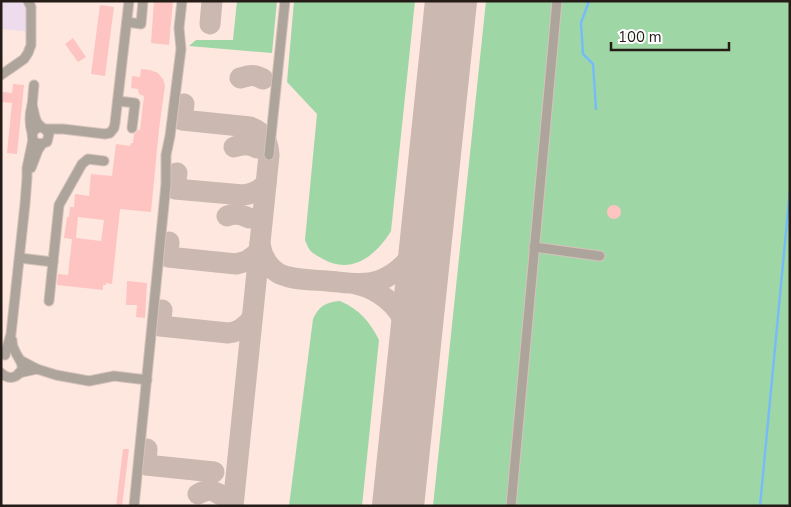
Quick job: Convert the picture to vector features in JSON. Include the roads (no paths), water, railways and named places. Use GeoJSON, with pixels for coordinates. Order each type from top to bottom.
{"type":"FeatureCollection","features":[{"type":"Feature","properties":{"kind":"street"},"geometry":{"type":"LineString","coordinates":[[1,74],[24,58],[31,45],[31,7],[28,1]]}},
{"type":"Feature","properties":{"kind":"street"},"geometry":{"type":"LineString","coordinates":[[2,356],[11,334],[28,178],[27,168],[32,136],[36,128],[105,134],[110,133],[114,128],[129,1]]}},
{"type":"Feature","properties":{"kind":"street"},"geometry":{"type":"LineString","coordinates":[[127,22],[141,24],[143,1]]}},
{"type":"Feature","properties":{"kind":"street"},"geometry":{"type":"LineString","coordinates":[[134,506],[166,184],[166,155],[181,49],[179,28],[182,1]]}},
{"type":"Feature","properties":{"kind":"street"},"geometry":{"type":"LineString","coordinates":[[269,155],[285,1]]}},
{"type":"Feature","properties":{"kind":"street"},"geometry":{"type":"LineString","coordinates":[[511,506],[557,1]]}},
{"type":"Feature","properties":{"kind":"street"},"geometry":{"type":"LineString","coordinates":[[34,85],[29,124],[32,136],[37,144],[70,131]]}},
{"type":"Feature","properties":{"kind":"street"},"geometry":{"type":"LineString","coordinates":[[118,101],[135,103],[132,128]]}},
{"type":"Feature","properties":{"kind":"street"},"geometry":{"type":"LineString","coordinates":[[28,178],[33,162],[49,134],[35,119],[32,105]]}},
{"type":"Feature","properties":{"kind":"street"},"geometry":{"type":"LineString","coordinates":[[50,301],[59,206],[82,164],[88,160],[104,161]]}},
{"type":"Feature","properties":{"kind":"street"},"geometry":{"type":"LineString","coordinates":[[534,247],[600,256]]}},
{"type":"Feature","properties":{"kind":"street"},"geometry":{"type":"LineString","coordinates":[[20,258],[53,262]]}},
{"type":"Feature","properties":{"kind":"street"},"geometry":{"type":"LineString","coordinates":[[11,334],[14,350],[22,366],[19,373]]}},
{"type":"Feature","properties":{"kind":"street"},"geometry":{"type":"LineString","coordinates":[[2,356],[9,354],[37,369],[56,375],[89,381],[114,376],[147,380]]}},
{"type":"Feature","properties":{"kind":"street"},"geometry":{"type":"LineString","coordinates":[[1,373],[5,376],[13,377],[19,373],[37,369]]}},
{"type":"Feature","properties":{"kind":"waterway"},"geometry":{"type":"LineString","coordinates":[[589,1],[581,23],[583,54],[593,64],[596,109]]}},
{"type":"Feature","properties":{"kind":"waterway"},"geometry":{"type":"LineString","coordinates":[[760,506],[790,190]]}}]}
